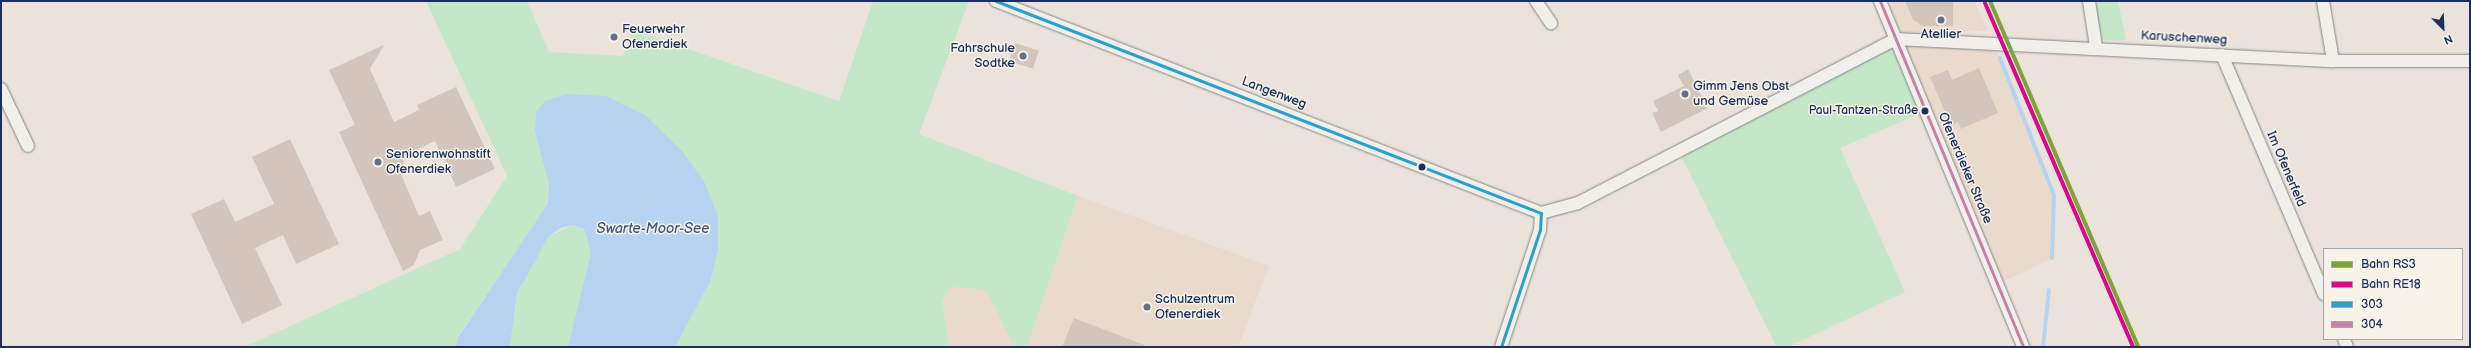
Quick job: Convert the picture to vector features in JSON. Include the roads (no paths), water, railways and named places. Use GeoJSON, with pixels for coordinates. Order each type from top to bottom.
{"type":"FeatureCollection","features":[{"type":"Feature","properties":{"kind":"street","name":"Langenweg"},"geometry":{"type":"LineString","coordinates":[[996,1],[1541,214]]}},
{"type":"Feature","properties":{"kind":"street"},"geometry":{"type":"LineString","coordinates":[[1536,1],[1551,23]]}},
{"type":"Feature","properties":{"kind":"street","name":"Ofenerdieker Straße"},"geometry":{"type":"LineString","coordinates":[[1880,1],[2023,347]]}},
{"type":"Feature","properties":{"kind":"street"},"geometry":{"type":"LineString","coordinates":[[2089,1],[2096,47]]}},
{"type":"Feature","properties":{"kind":"street"},"geometry":{"type":"LineString","coordinates":[[2323,1],[2332,60]]}},
{"type":"Feature","properties":{"kind":"street"},"geometry":{"type":"LineString","coordinates":[[1501,347],[1540,230],[1541,214],[1578,203],[1896,39]]}},
{"type":"Feature","properties":{"kind":"street","name":"Karuschenweg"},"geometry":{"type":"LineString","coordinates":[[1896,39],[2096,47],[2332,60],[2470,62]]}},
{"type":"Feature","properties":{"kind":"street","name":"Im Ofenerfeld"},"geometry":{"type":"LineString","coordinates":[[2222,55],[2323,292]]}},
{"type":"Feature","properties":{"kind":"street"},"geometry":{"type":"LineString","coordinates":[[1,89],[28,146]]}},
{"type":"Feature","properties":{"kind":"water","name":"Swarte-Moor-See"},"geometry":{"type":"Polygon","coordinates":[[[567,94],[606,96],[645,115],[682,151],[705,183],[718,216],[718,249],[710,282],[675,347],[568,347],[591,253],[584,229],[573,225],[561,228],[549,236],[517,293],[510,347],[456,347],[457,339],[547,205],[549,184],[535,132],[536,112],[545,101],[567,94]]]}},
{"type":"Feature","properties":{"kind":"waterway"},"geometry":{"type":"LineString","coordinates":[[2000,58],[2054,195],[2052,258]]}},
{"type":"Feature","properties":{"kind":"waterway"},"geometry":{"type":"LineString","coordinates":[[2043,347],[2049,290]]}},
{"type":"Feature","properties":{"kind":"rail line","name":"RS3"},"geometry":{"type":"LineString","coordinates":[[1990,1],[2138,347]]}},
{"type":"Feature","properties":{"kind":"rail line","name":"RE18"},"geometry":{"type":"LineString","coordinates":[[1985,3],[2133,347]]}},
{"type":"Feature","properties":{"kind":"place","name":"Atellier"},"geometry":{"type":"Point","coordinates":[1941,20]}},
{"type":"Feature","properties":{"kind":"place","name":"Feuerwehr Ofenerdiek"},"geometry":{"type":"Point","coordinates":[614,37]}},
{"type":"Feature","properties":{"kind":"place","name":"Fahrschule Sodtke"},"geometry":{"type":"Point","coordinates":[1023,56]}},
{"type":"Feature","properties":{"kind":"place","name":"Gimm Jens Obst und Gemüse"},"geometry":{"type":"Point","coordinates":[1685,94]}},
{"type":"Feature","properties":{"kind":"place","name":"Paul-Tantzen-Straße"},"geometry":{"type":"Point","coordinates":[1925,111]}},
{"type":"Feature","properties":{"kind":"place","name":"Seniorenwohnstift Ofenerdiek"},"geometry":{"type":"Point","coordinates":[378,162]}},
{"type":"Feature","properties":{"kind":"place","name":"Schulzentrum Ofenerdiek"},"geometry":{"type":"Point","coordinates":[1147,307]}}]}
